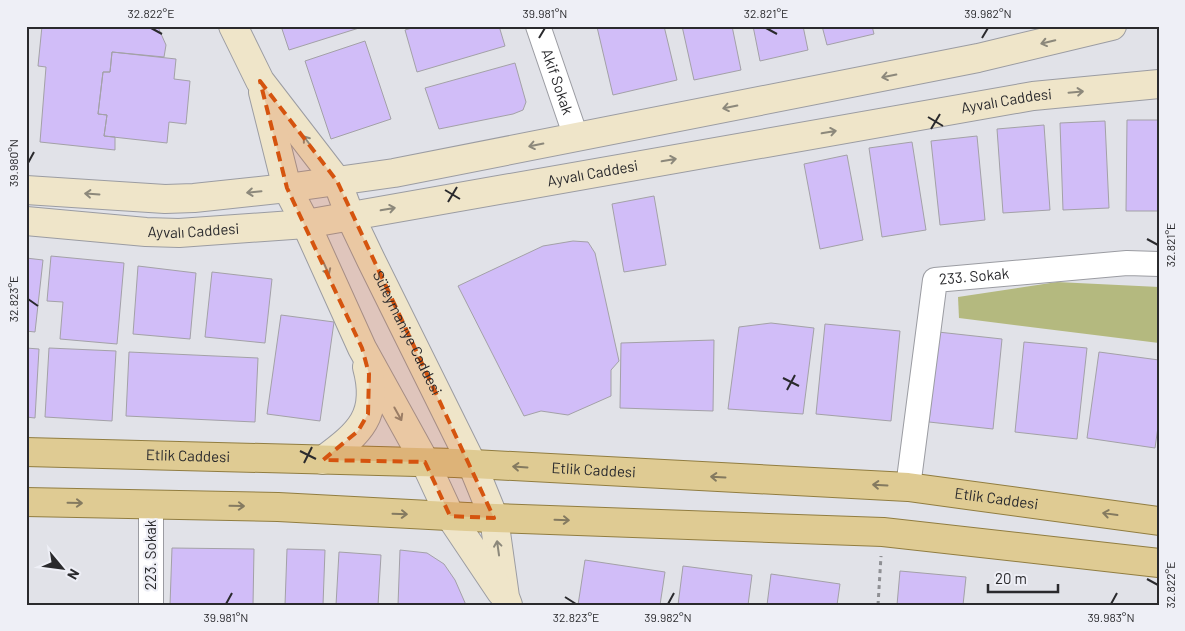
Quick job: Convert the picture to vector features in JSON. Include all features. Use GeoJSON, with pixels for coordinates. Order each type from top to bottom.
{"type":"FeatureCollection","features":[{"type":"Feature","properties":{"kind":"main road","name":"Süleymaniye Caddesi"},"geometry":{"type":"LineString","coordinates":[[233,26],[260,81],[337,181],[350,216],[472,464],[494,518],[506,601]]}},
{"type":"Feature","properties":{"kind":"main road"},"geometry":{"type":"LineString","coordinates":[[26,190],[165,199],[194,198],[287,188],[394,173],[978,58],[1112,26]]}},
{"type":"Feature","properties":{"kind":"main road","name":"Süleymaniye Caddesi"},"geometry":{"type":"LineString","coordinates":[[260,81],[287,188],[306,224],[362,348],[425,462],[450,516],[506,601]]}},
{"type":"Feature","properties":{"kind":"main road","name":"Ayvalı Caddesi"},"geometry":{"type":"LineString","coordinates":[[26,221],[146,232],[179,233],[306,224],[1033,96],[1159,84]]}},
{"type":"Feature","properties":{"kind":"main road","name":"Süleymaniye Caddesi"},"geometry":{"type":"LineString","coordinates":[[323,460],[358,431],[368,414],[371,398],[369,374],[362,348]]}},
{"type":"Feature","properties":{"kind":"main road","name":"Etlik Caddesi"},"geometry":{"type":"LineString","coordinates":[[26,452],[425,462],[908,486],[1159,521]]}},
{"type":"Feature","properties":{"kind":"main road"},"geometry":{"type":"LineString","coordinates":[[26,502],[278,507],[494,518],[883,532],[1159,563]]}},
{"type":"Feature","properties":{"kind":"street","name":"Akif Sokak"},"geometry":{"type":"LineString","coordinates":[[538,26],[576,138]]}},
{"type":"Feature","properties":{"kind":"street","name":"233. Sokak"},"geometry":{"type":"LineString","coordinates":[[908,486],[935,280],[1127,263],[1159,264]]}},
{"type":"Feature","properties":{"kind":"street","name":"223. Sokak"},"geometry":{"type":"LineString","coordinates":[[151,505],[152,605]]}},
{"type":"Feature","properties":{"kind":"path"},"geometry":{"type":"LineString","coordinates":[[878,605],[883,532]]}},
{"type":"Feature","properties":{"kind":"highlighted area"},"geometry":{"type":"Polygon","coordinates":[[[260,81],[337,181],[494,518],[450,516],[425,462],[323,460],[358,431],[368,414],[369,374],[362,348],[287,188],[260,81]]]}},
{"type":"Feature","properties":{"kind":"green space"},"geometry":{"type":"Polygon","coordinates":[[[1057,282],[1159,287],[1159,343],[959,318],[958,297],[1057,282]]]}},
{"type":"Feature","properties":{"kind":"building"},"geometry":{"type":"Polygon","coordinates":[[[42,26],[158,27],[166,45],[164,57],[112,52],[110,72],[103,72],[98,114],[107,115],[104,136],[115,137],[115,150],[40,142],[46,67],[38,66],[42,26]]]}},
{"type":"Feature","properties":{"kind":"building"},"geometry":{"type":"Polygon","coordinates":[[[281,26],[358,26],[359,28],[289,50],[281,26]]]}},
{"type":"Feature","properties":{"kind":"building"},"geometry":{"type":"Polygon","coordinates":[[[419,26],[499,26],[505,46],[417,72],[405,30],[419,26]]]}},
{"type":"Feature","properties":{"kind":"building"},"geometry":{"type":"Polygon","coordinates":[[[664,26],[677,80],[613,95],[597,27],[664,26]]]}},
{"type":"Feature","properties":{"kind":"building"},"geometry":{"type":"Polygon","coordinates":[[[682,26],[732,26],[741,70],[694,80],[682,26]]]}},
{"type":"Feature","properties":{"kind":"building"},"geometry":{"type":"Polygon","coordinates":[[[753,26],[803,26],[808,50],[760,61],[753,26]]]}},
{"type":"Feature","properties":{"kind":"building"},"geometry":{"type":"Polygon","coordinates":[[[822,26],[872,26],[874,34],[827,45],[822,26]]]}},
{"type":"Feature","properties":{"kind":"building"},"geometry":{"type":"Polygon","coordinates":[[[365,41],[391,119],[331,139],[305,61],[365,41]]]}},
{"type":"Feature","properties":{"kind":"building"},"geometry":{"type":"Polygon","coordinates":[[[112,52],[176,59],[174,79],[190,81],[186,124],[169,122],[167,143],[104,136],[107,115],[98,114],[103,72],[110,72],[112,52]]]}},
{"type":"Feature","properties":{"kind":"building"},"geometry":{"type":"Polygon","coordinates":[[[515,63],[526,102],[523,110],[513,114],[439,129],[425,88],[515,63]]]}},
{"type":"Feature","properties":{"kind":"building"},"geometry":{"type":"Polygon","coordinates":[[[1127,120],[1159,120],[1159,211],[1126,211],[1127,120]]]}},
{"type":"Feature","properties":{"kind":"building"},"geometry":{"type":"Polygon","coordinates":[[[1105,121],[1109,208],[1063,210],[1060,123],[1105,121]]]}},
{"type":"Feature","properties":{"kind":"building"},"geometry":{"type":"Polygon","coordinates":[[[1044,125],[1050,210],[1003,213],[997,129],[1044,125]]]}},
{"type":"Feature","properties":{"kind":"building"},"geometry":{"type":"Polygon","coordinates":[[[977,136],[985,220],[940,225],[931,141],[977,136]]]}},
{"type":"Feature","properties":{"kind":"building"},"geometry":{"type":"Polygon","coordinates":[[[912,142],[926,230],[882,237],[869,148],[912,142]]]}},
{"type":"Feature","properties":{"kind":"building"},"geometry":{"type":"Polygon","coordinates":[[[847,155],[863,240],[820,249],[804,164],[847,155]]]}},
{"type":"Feature","properties":{"kind":"building"},"geometry":{"type":"Polygon","coordinates":[[[654,196],[666,265],[624,272],[612,204],[654,196]]]}},
{"type":"Feature","properties":{"kind":"building"},"geometry":{"type":"Polygon","coordinates":[[[573,241],[588,242],[595,253],[619,361],[611,370],[611,396],[568,415],[541,411],[524,416],[458,286],[543,246],[573,241]]]}},
{"type":"Feature","properties":{"kind":"building"},"geometry":{"type":"Polygon","coordinates":[[[51,256],[124,263],[117,344],[60,339],[63,302],[47,301],[51,256]]]}},
{"type":"Feature","properties":{"kind":"building"},"geometry":{"type":"Polygon","coordinates":[[[26,258],[43,260],[35,332],[26,331],[26,258]]]}},
{"type":"Feature","properties":{"kind":"building"},"geometry":{"type":"Polygon","coordinates":[[[138,266],[196,273],[190,339],[133,334],[138,266]]]}},
{"type":"Feature","properties":{"kind":"building"},"geometry":{"type":"Polygon","coordinates":[[[212,272],[272,279],[265,343],[205,337],[212,272]]]}},
{"type":"Feature","properties":{"kind":"building"},"geometry":{"type":"Polygon","coordinates":[[[281,315],[334,322],[320,421],[267,414],[281,315]]]}},
{"type":"Feature","properties":{"kind":"building"},"geometry":{"type":"Polygon","coordinates":[[[771,323],[814,328],[803,414],[728,409],[739,327],[771,323]]]}},
{"type":"Feature","properties":{"kind":"building"},"geometry":{"type":"Polygon","coordinates":[[[825,324],[900,331],[891,421],[816,414],[825,324]]]}},
{"type":"Feature","properties":{"kind":"building"},"geometry":{"type":"Polygon","coordinates":[[[938,332],[1002,339],[993,429],[929,422],[938,332]]]}},
{"type":"Feature","properties":{"kind":"building"},"geometry":{"type":"Polygon","coordinates":[[[714,340],[713,411],[620,408],[621,343],[714,340]]]}},
{"type":"Feature","properties":{"kind":"building"},"geometry":{"type":"Polygon","coordinates":[[[1024,342],[1087,348],[1077,439],[1015,432],[1024,342]]]}},
{"type":"Feature","properties":{"kind":"building"},"geometry":{"type":"Polygon","coordinates":[[[26,348],[39,349],[35,418],[26,417],[26,348]]]}},
{"type":"Feature","properties":{"kind":"building"},"geometry":{"type":"Polygon","coordinates":[[[49,348],[116,351],[112,421],[45,417],[49,348]]]}},
{"type":"Feature","properties":{"kind":"building"},"geometry":{"type":"Polygon","coordinates":[[[129,352],[258,358],[255,422],[126,416],[129,352]]]}},
{"type":"Feature","properties":{"kind":"building"},"geometry":{"type":"Polygon","coordinates":[[[1099,352],[1159,360],[1159,420],[1155,448],[1087,438],[1099,352]]]}},
{"type":"Feature","properties":{"kind":"building"},"geometry":{"type":"Polygon","coordinates":[[[172,548],[254,549],[253,605],[170,605],[172,548]]]}},
{"type":"Feature","properties":{"kind":"building"},"geometry":{"type":"Polygon","coordinates":[[[287,549],[325,550],[323,605],[285,605],[287,549]]]}},
{"type":"Feature","properties":{"kind":"building"},"geometry":{"type":"Polygon","coordinates":[[[400,550],[427,553],[444,564],[455,580],[466,605],[398,605],[400,550]]]}},
{"type":"Feature","properties":{"kind":"building"},"geometry":{"type":"Polygon","coordinates":[[[339,552],[381,555],[378,605],[336,605],[339,552]]]}},
{"type":"Feature","properties":{"kind":"building"},"geometry":{"type":"Polygon","coordinates":[[[585,560],[665,572],[660,605],[578,605],[585,560]]]}},
{"type":"Feature","properties":{"kind":"building"},"geometry":{"type":"Polygon","coordinates":[[[683,566],[752,575],[748,605],[678,605],[683,566]]]}},
{"type":"Feature","properties":{"kind":"building"},"geometry":{"type":"Polygon","coordinates":[[[900,571],[966,577],[963,605],[897,605],[900,571]]]}},
{"type":"Feature","properties":{"kind":"building"},"geometry":{"type":"Polygon","coordinates":[[[771,574],[840,584],[837,605],[767,605],[771,574]]]}}]}
